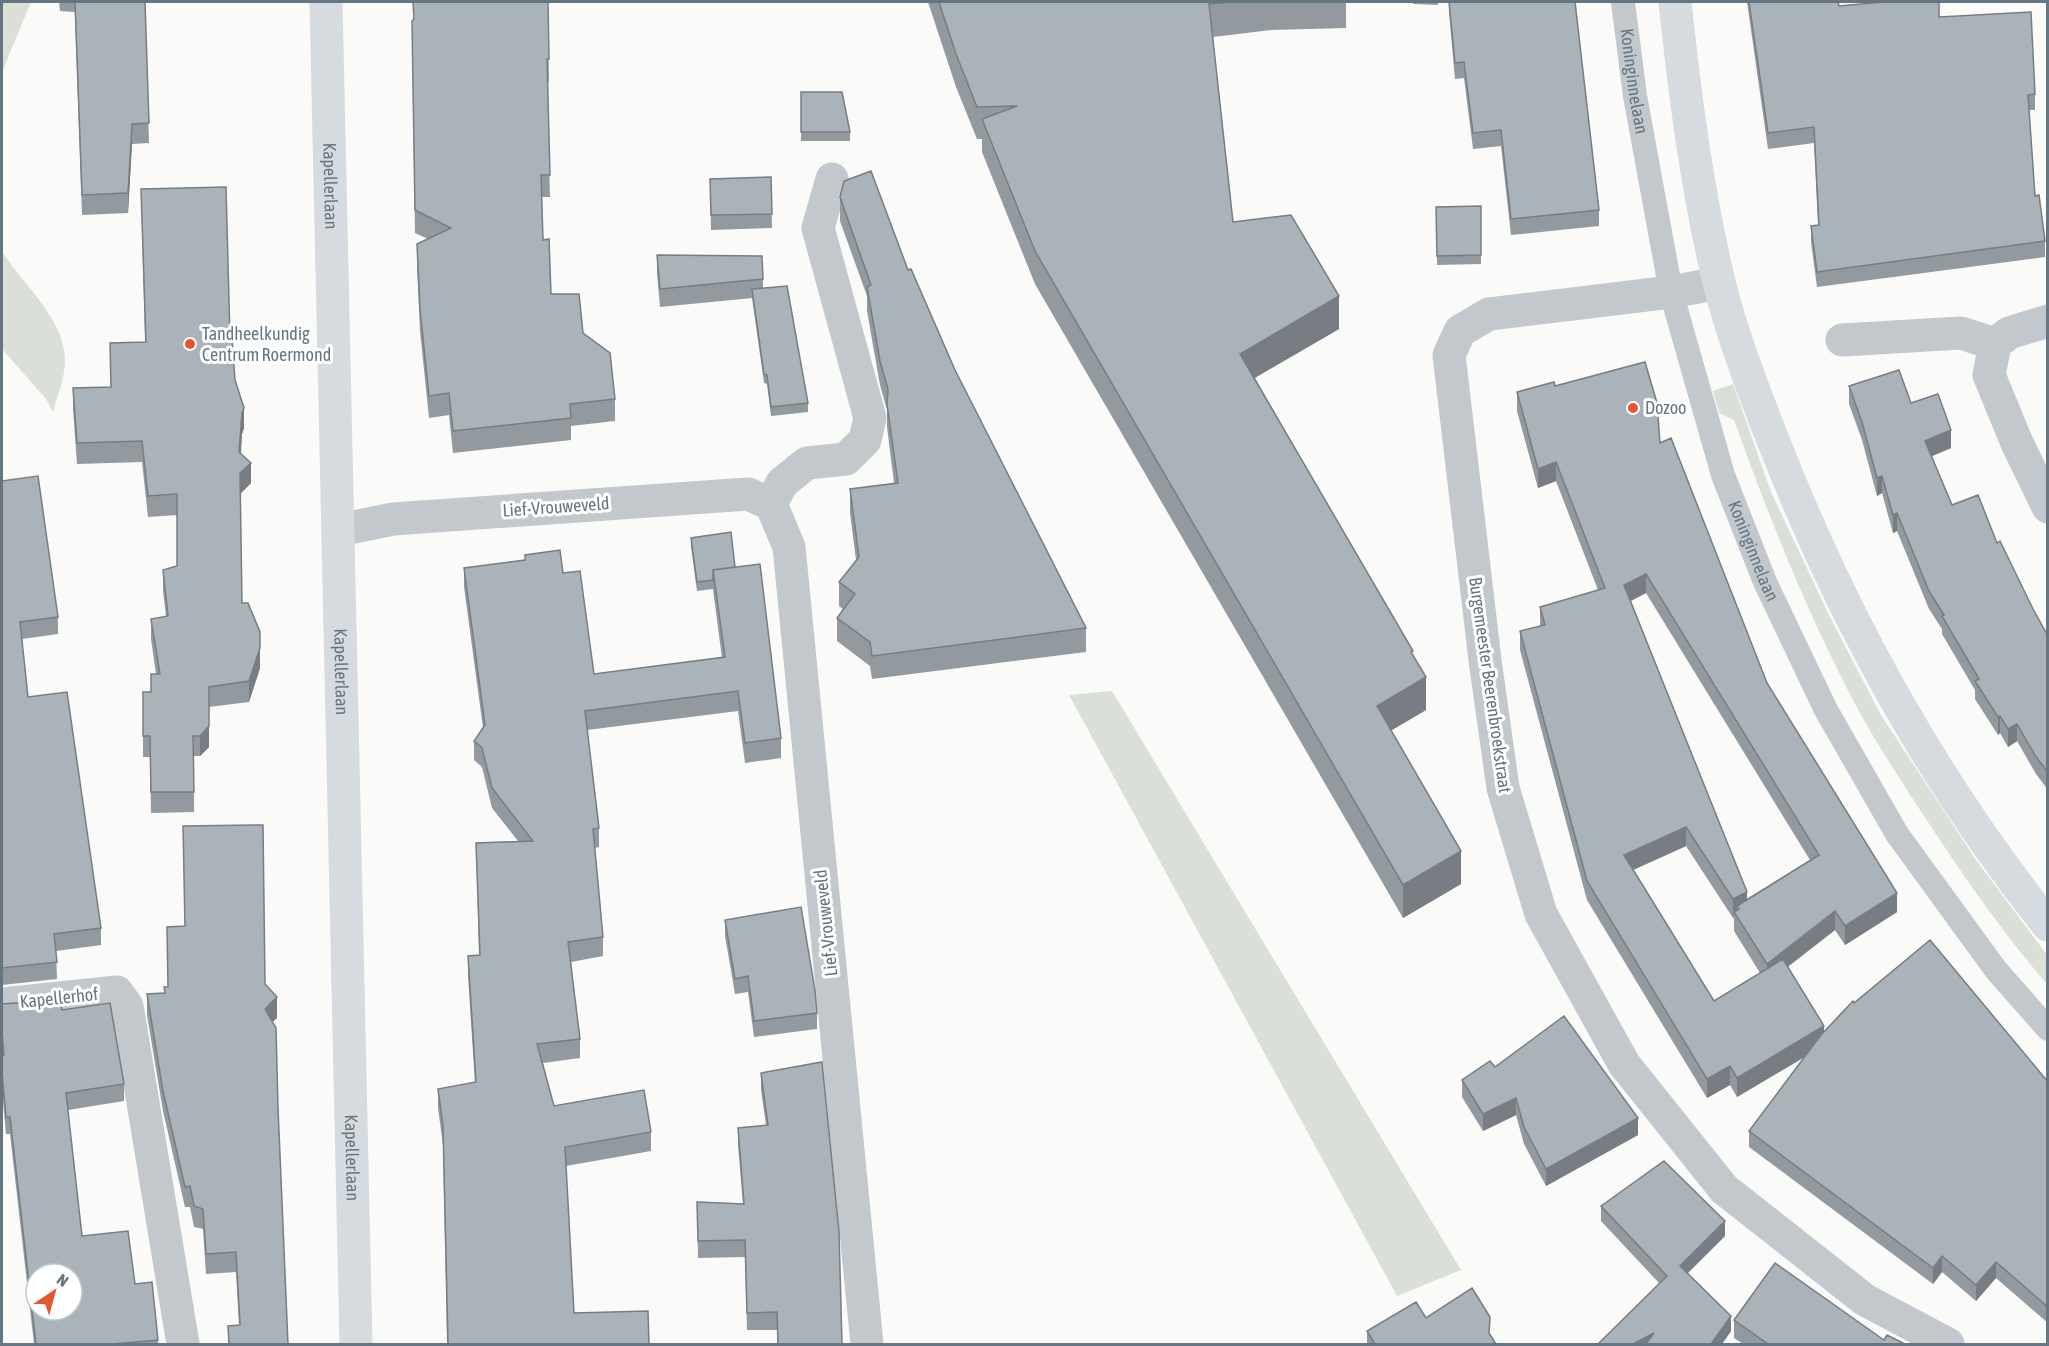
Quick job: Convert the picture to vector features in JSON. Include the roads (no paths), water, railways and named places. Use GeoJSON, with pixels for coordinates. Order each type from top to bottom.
{"type":"FeatureCollection","features":[{"type":"Feature","properties":{"kind":"street","name":"Kapellerlaan"},"geometry":{"type":"LineString","coordinates":[[326,2],[356,1344]]}},
{"type":"Feature","properties":{"kind":"street"},"geometry":{"type":"LineString","coordinates":[[1675,2],[1684,93],[1719,283],[1745,369],[1786,475],[1827,569],[1925,749],[1976,826],[2048,925]]}},
{"type":"Feature","properties":{"kind":"street"},"geometry":{"type":"LineString","coordinates":[[771,504],[782,483],[807,463],[846,459],[865,440],[870,418],[818,228],[832,179]]}},
{"type":"Feature","properties":{"kind":"street","name":"Burgemeester Beerenbroekstraat"},"geometry":{"type":"LineString","coordinates":[[1719,283],[1671,292],[1489,314],[1460,331],[1449,355],[1485,660],[1503,788],[1541,914],[1624,1064],[1724,1189],[1865,1300],[1948,1344]]}},
{"type":"Feature","properties":{"kind":"street"},"geometry":{"type":"LineString","coordinates":[[2048,321],[2009,333],[1995,344],[1989,375],[2017,443],[2048,507]]}},
{"type":"Feature","properties":{"kind":"street"},"geometry":{"type":"LineString","coordinates":[[1842,340],[1961,333],[1995,344]]}},
{"type":"Feature","properties":{"kind":"street","name":"Lief-Vrouweveld"},"geometry":{"type":"LineString","coordinates":[[339,530],[393,519],[748,494],[771,504],[789,547],[867,1344]]}},
{"type":"Feature","properties":{"kind":"street","name":"Kapellerhof"},"geometry":{"type":"LineString","coordinates":[[2,1004],[117,992],[127,1006],[183,1344]]}},
{"type":"Feature","properties":{"kind":"lane","name":"Koninginnelaan"},"geometry":{"type":"LineString","coordinates":[[1623,2],[1635,96],[1671,292],[1723,475],[1765,582],[1826,710],[1897,834],[1996,970],[2048,1029]]}},
{"type":"Feature","properties":{"kind":"place","name":"Tandheelkundig Centrum Roermond"},"geometry":{"type":"Point","coordinates":[190,344]}},
{"type":"Feature","properties":{"kind":"place","name":"Dozoo"},"geometry":{"type":"Point","coordinates":[1633,408]}}]}
